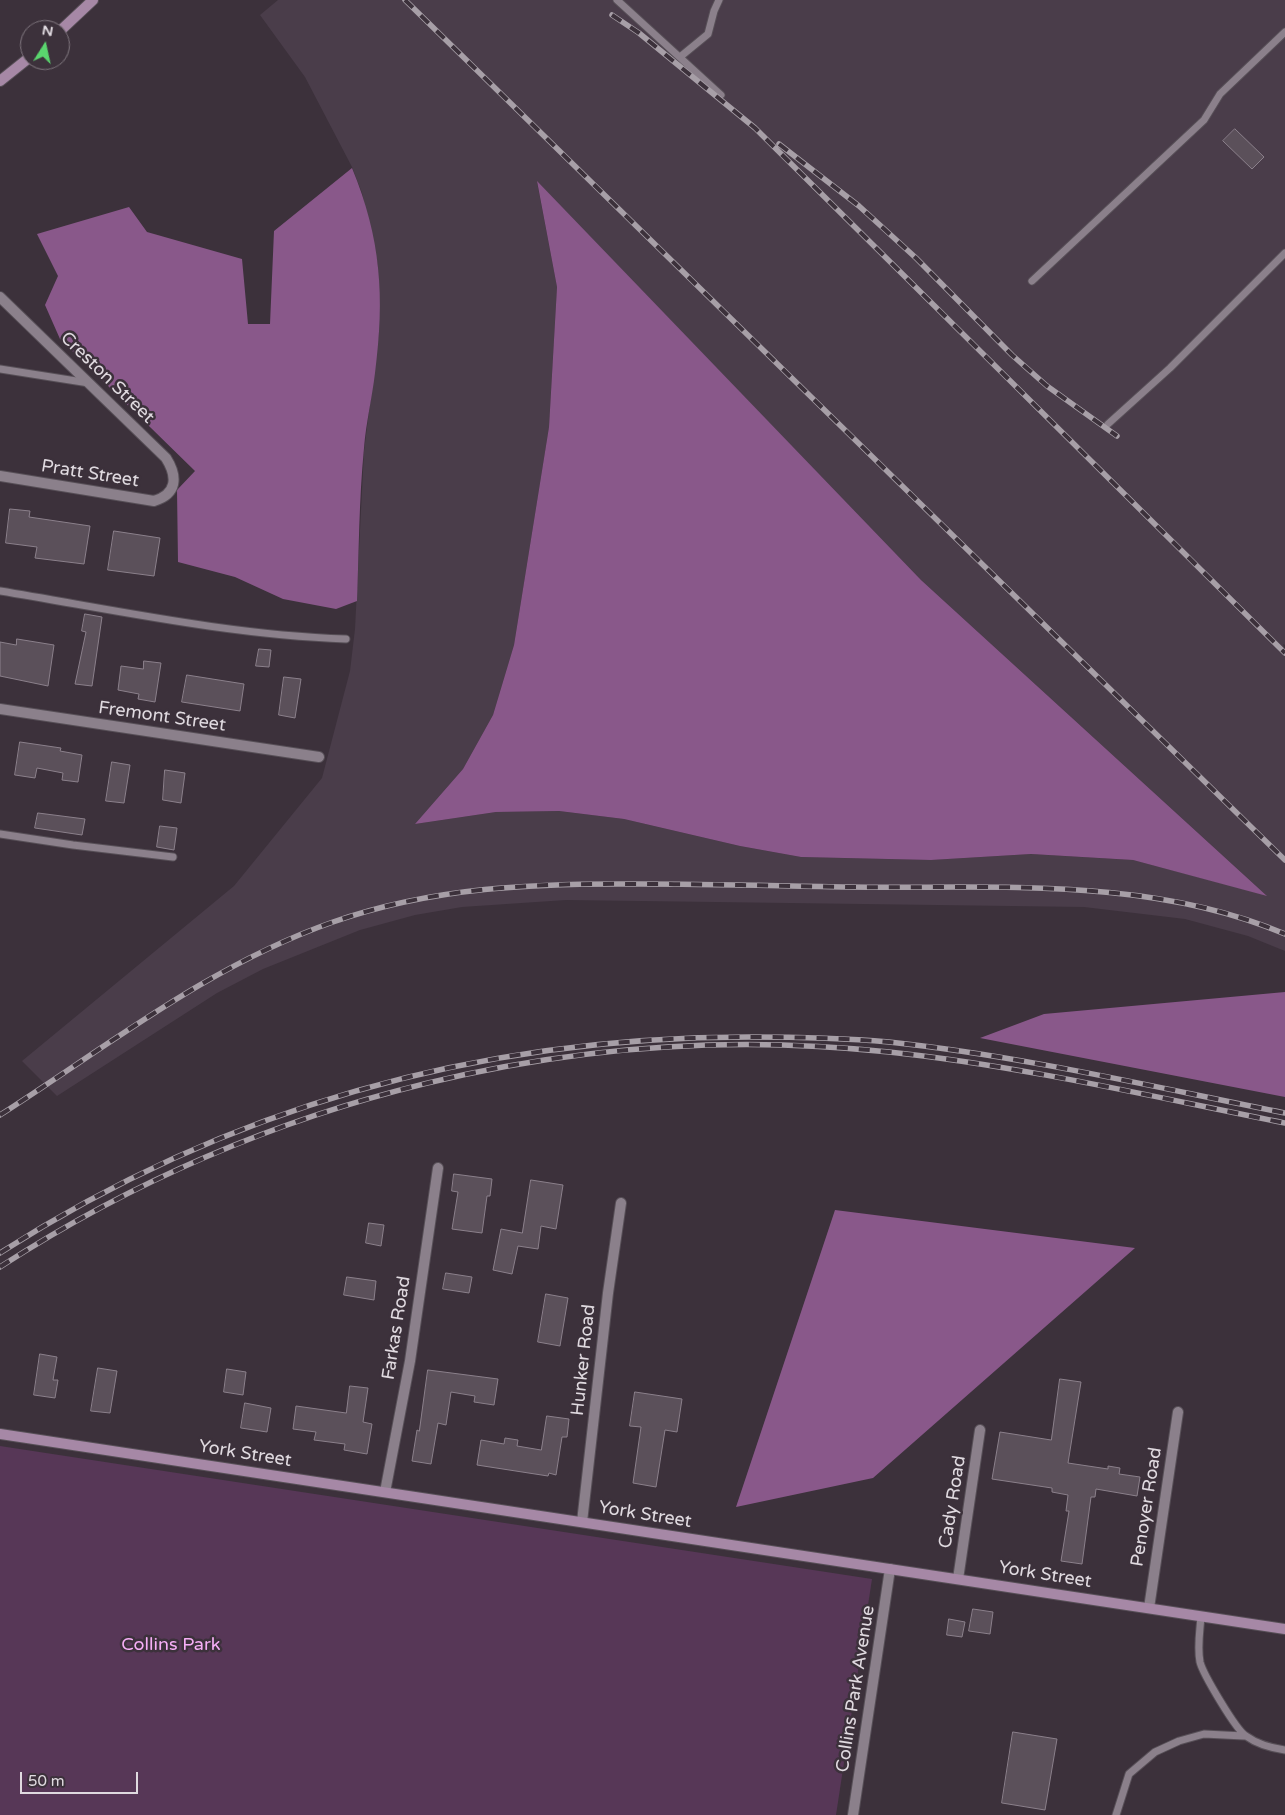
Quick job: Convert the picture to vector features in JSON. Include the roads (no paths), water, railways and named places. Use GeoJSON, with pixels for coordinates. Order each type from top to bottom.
{"type":"FeatureCollection","features":[{"type":"Feature","properties":{"kind":"street"},"geometry":{"type":"LineString","coordinates":[[70,22],[93,0]]}},
{"type":"Feature","properties":{"kind":"street"},"geometry":{"type":"LineString","coordinates":[[0,80],[20,65]]}},
{"type":"Feature","properties":{"kind":"street","name":"Creston Street"},"geometry":{"type":"LineString","coordinates":[[0,297],[166,458],[174,476],[171,491]]}},
{"type":"Feature","properties":{"kind":"street","name":"Pratt Street"},"geometry":{"type":"LineString","coordinates":[[0,476],[154,501],[164,498],[171,491]]}},
{"type":"Feature","properties":{"kind":"street","name":"Fremont Street"},"geometry":{"type":"LineString","coordinates":[[0,709],[319,757]]}},
{"type":"Feature","properties":{"kind":"street","name":"Farkas Road"},"geometry":{"type":"LineString","coordinates":[[385,1492],[410,1361],[438,1168]]}},
{"type":"Feature","properties":{"kind":"street","name":"Hunker Road"},"geometry":{"type":"LineString","coordinates":[[582,1522],[608,1293],[621,1203]]}},
{"type":"Feature","properties":{"kind":"street","name":"Penoyer Road"},"geometry":{"type":"LineString","coordinates":[[1149,1608],[1178,1412]]}},
{"type":"Feature","properties":{"kind":"street","name":"Cady Road"},"geometry":{"type":"LineString","coordinates":[[958,1579],[980,1430]]}},
{"type":"Feature","properties":{"kind":"street","name":"York Street"},"geometry":{"type":"LineString","coordinates":[[0,1434],[1285,1629]]}},
{"type":"Feature","properties":{"kind":"street","name":"Collins Park Avenue"},"geometry":{"type":"LineString","coordinates":[[853,1815],[890,1569]]}},
{"type":"Feature","properties":{"kind":"lane"},"geometry":{"type":"LineString","coordinates":[[617,0],[721,95]]}},
{"type":"Feature","properties":{"kind":"lane"},"geometry":{"type":"LineString","coordinates":[[680,57],[708,34],[719,0]]}},
{"type":"Feature","properties":{"kind":"lane"},"geometry":{"type":"LineString","coordinates":[[1032,281],[1204,120],[1220,94],[1285,32]]}},
{"type":"Feature","properties":{"kind":"lane"},"geometry":{"type":"LineString","coordinates":[[1108,424],[1170,368],[1285,253]]}},
{"type":"Feature","properties":{"kind":"lane"},"geometry":{"type":"LineString","coordinates":[[0,369],[89,384]]}},
{"type":"Feature","properties":{"kind":"lane"},"geometry":{"type":"LineString","coordinates":[[0,592],[203,625],[305,637],[346,639]]}},
{"type":"Feature","properties":{"kind":"lane"},"geometry":{"type":"LineString","coordinates":[[0,834],[173,857]]}},
{"type":"Feature","properties":{"kind":"lane"},"geometry":{"type":"LineString","coordinates":[[1201,1616],[1200,1663],[1221,1703],[1244,1736]]}},
{"type":"Feature","properties":{"kind":"lane"},"geometry":{"type":"LineString","coordinates":[[1116,1815],[1129,1774],[1156,1752],[1178,1741],[1204,1734],[1244,1736],[1270,1748],[1285,1750]]}},
{"type":"Feature","properties":{"kind":"railway"},"geometry":{"type":"LineString","coordinates":[[405,0],[1285,860]]}},
{"type":"Feature","properties":{"kind":"railway"},"geometry":{"type":"LineString","coordinates":[[612,15],[639,33],[755,128],[1285,653]]}},
{"type":"Feature","properties":{"kind":"railway"},"geometry":{"type":"LineString","coordinates":[[779,144],[859,206],[916,258],[1012,355],[1047,386],[1117,436]]}},
{"type":"Feature","properties":{"kind":"railway"},"geometry":{"type":"LineString","coordinates":[[0,1115],[161,1009],[244,961],[288,940],[333,922],[371,910],[446,894],[523,886],[601,884],[1015,887],[1126,894],[1180,902],[1233,915],[1285,934]]}},
{"type":"Feature","properties":{"kind":"railway"},"geometry":{"type":"LineString","coordinates":[[0,1253],[87,1202],[175,1158],[266,1120],[359,1090],[453,1067],[550,1050],[649,1040],[749,1037],[889,1042],[989,1055],[1285,1113]]}},
{"type":"Feature","properties":{"kind":"railway"},"geometry":{"type":"LineString","coordinates":[[0,1267],[101,1208],[206,1157],[315,1116],[426,1083],[540,1061],[655,1048],[772,1045],[889,1052],[989,1065],[1285,1123]]}},
{"type":"Feature","properties":{"kind":"park label","name":"Collins Park"},"geometry":{"type":"Point","coordinates":[171,1645]}}]}
